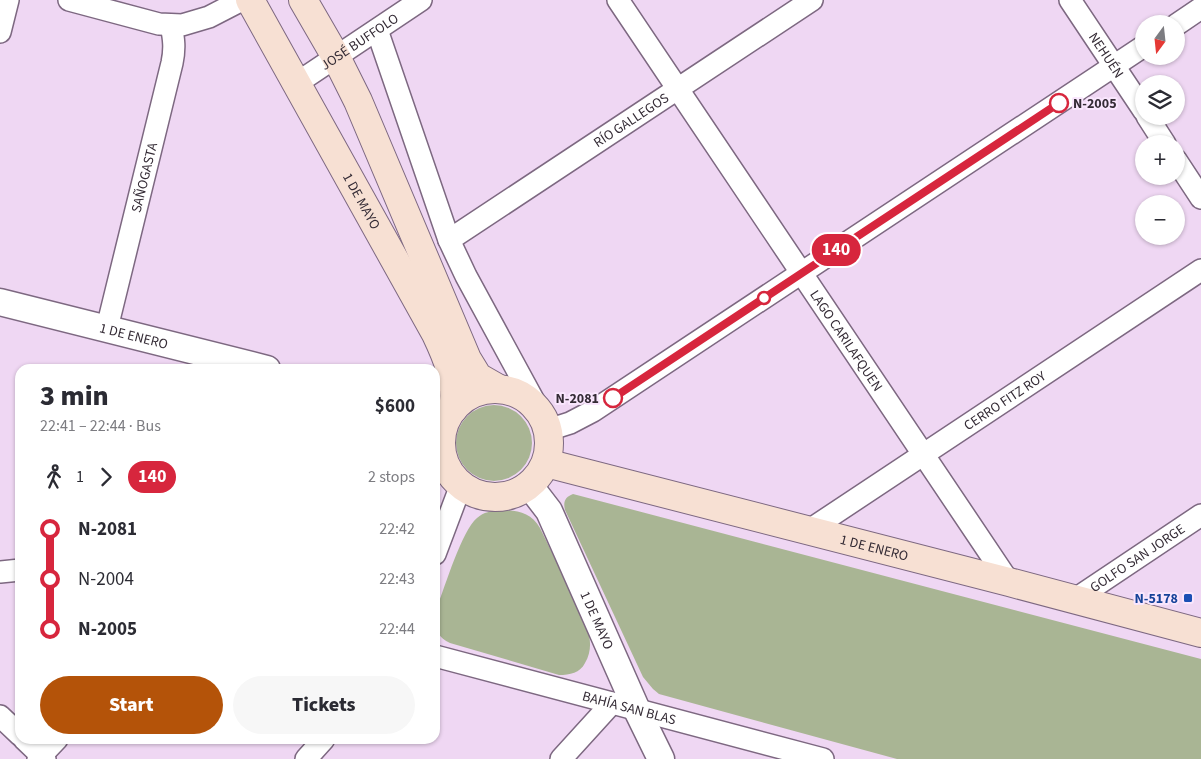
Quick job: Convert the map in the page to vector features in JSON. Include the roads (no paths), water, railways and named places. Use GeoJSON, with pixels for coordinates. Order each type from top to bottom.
{"type":"FeatureCollection","features":[{"type":"Feature","properties":{"kind":"main road","name":"1 DE MAYO"},"geometry":{"type":"LineString","coordinates":[[250,0],[443,348],[455,399],[444,417]]}},
{"type":"Feature","properties":{"kind":"main road"},"geometry":{"type":"LineString","coordinates":[[303,0],[336,57],[358,101],[466,359],[478,377],[499,389]]}},
{"type":"Feature","properties":{"kind":"main road"},"geometry":{"type":"LineString","coordinates":[[499,389],[515,392],[530,401],[545,422],[550,447],[546,463],[538,476],[529,485],[518,492],[505,496],[490,497],[476,493],[461,485],[450,473],[443,457],[441,440],[444,417],[466,397],[481,390],[499,389]]}},
{"type":"Feature","properties":{"kind":"main road","name":"1 DE ENERO"},"geometry":{"type":"LineString","coordinates":[[546,463],[1201,633]]}},
{"type":"Feature","properties":{"kind":"street"},"geometry":{"type":"LineString","coordinates":[[0,32],[8,0]]}},
{"type":"Feature","properties":{"kind":"street"},"geometry":{"type":"LineString","coordinates":[[69,0],[171,25],[195,22],[242,0]]}},
{"type":"Feature","properties":{"kind":"street","name":"JOSÉ BUFFOLO"},"geometry":{"type":"LineString","coordinates":[[298,84],[421,0]]}},
{"type":"Feature","properties":{"kind":"street","name":"LAGO CARILAFQUEN"},"geometry":{"type":"LineString","coordinates":[[618,0],[1009,582]]}},
{"type":"Feature","properties":{"kind":"street","name":"RÍO GALLEGOS"},"geometry":{"type":"LineString","coordinates":[[449,240],[812,0]]}},
{"type":"Feature","properties":{"kind":"street","name":"NEHUÉN"},"geometry":{"type":"LineString","coordinates":[[1070,0],[1135,98]]}},
{"type":"Feature","properties":{"kind":"street"},"geometry":{"type":"LineString","coordinates":[[1185,19],[1201,8]]}},
{"type":"Feature","properties":{"kind":"street","name":"SAÑOGASTA"},"geometry":{"type":"LineString","coordinates":[[107,328],[175,51],[171,25]]}},
{"type":"Feature","properties":{"kind":"street"},"geometry":{"type":"LineString","coordinates":[[377,30],[449,240],[466,276],[545,422],[570,423],[593,411],[1135,52]]}},
{"type":"Feature","properties":{"kind":"street"},"geometry":{"type":"LineString","coordinates":[[1185,174],[1201,198]]}},
{"type":"Feature","properties":{"kind":"street","name":"CERRO FITZ ROY"},"geometry":{"type":"LineString","coordinates":[[808,530],[1201,270]]}},
{"type":"Feature","properties":{"kind":"street","name":"1 DE ENERO"},"geometry":{"type":"LineString","coordinates":[[0,302],[247,364]]}},
{"type":"Feature","properties":{"kind":"street"},"geometry":{"type":"LineString","coordinates":[[440,541],[461,485]]}},
{"type":"Feature","properties":{"kind":"street","name":"1 DE MAYO"},"geometry":{"type":"LineString","coordinates":[[529,485],[549,511],[625,706],[661,759]]}},
{"type":"Feature","properties":{"kind":"street","name":"GOLFO SAN JORGE"},"geometry":{"type":"LineString","coordinates":[[1074,600],[1201,515]]}},
{"type":"Feature","properties":{"kind":"street","name":"BAHÍA SAN BLAS"},"geometry":{"type":"LineString","coordinates":[[440,657],[811,758]]}},
{"type":"Feature","properties":{"kind":"street"},"geometry":{"type":"LineString","coordinates":[[561,759],[625,706]]}},
{"type":"Feature","properties":{"kind":"street"},"geometry":{"type":"LineString","coordinates":[[0,716],[15,730]]}},
{"type":"Feature","properties":{"kind":"street"},"geometry":{"type":"LineString","coordinates":[[28,744],[41,758],[53,744]]}},
{"type":"Feature","properties":{"kind":"street"},"geometry":{"type":"LineString","coordinates":[[306,759],[320,744]]}},
{"type":"Feature","properties":{"kind":"place","name":"N-2005"},"geometry":{"type":"Point","coordinates":[1059,103]}},
{"type":"Feature","properties":{"kind":"place","name":"N-2081"},"geometry":{"type":"Point","coordinates":[613,398]}},
{"type":"Feature","properties":{"kind":"place","name":"N-5178"},"geometry":{"type":"Point","coordinates":[1188,598]}}]}
